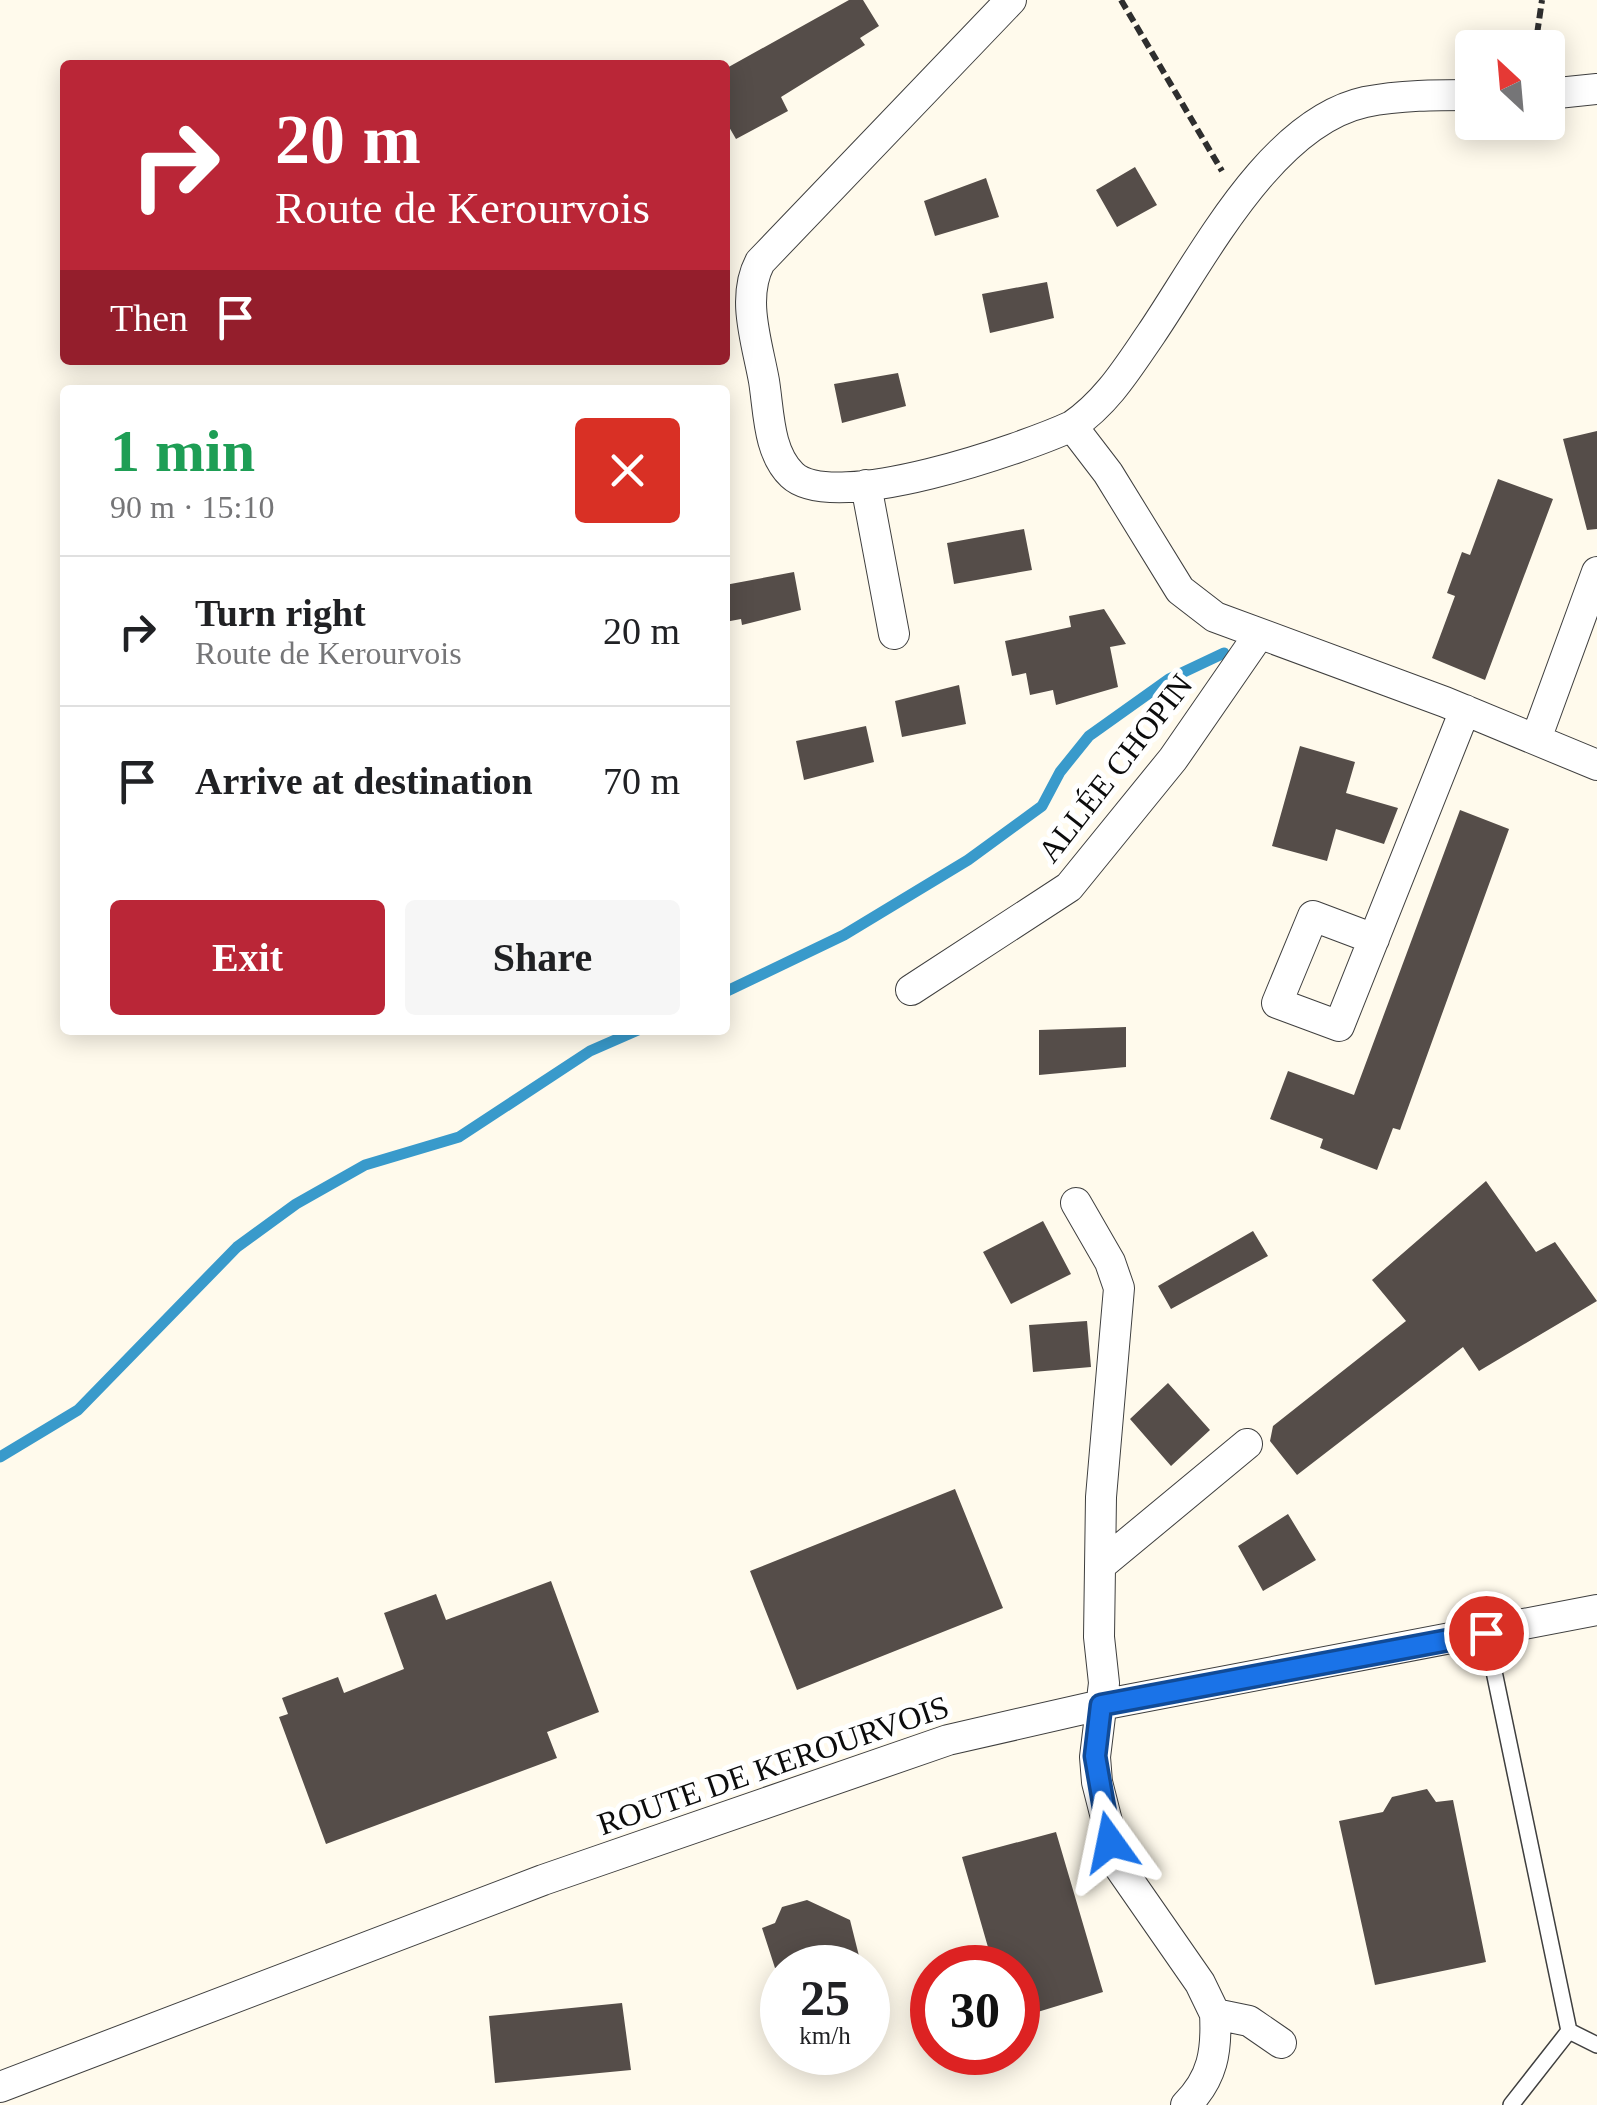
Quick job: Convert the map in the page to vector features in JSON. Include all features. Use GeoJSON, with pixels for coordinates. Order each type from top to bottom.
{"type":"FeatureCollection","features":[{"type":"Feature","properties":{"kind":"street"},"geometry":{"type":"LineString","coordinates":[[1012,0],[760,262],[751,278],[749,290],[775,450],[792,476],[812,486],[866,484],[993,457],[1072,426],[1111,392],[1248,192],[1284,150],[1330,116],[1363,102],[1455,96]]}},
{"type":"Feature","properties":{"kind":"street"},"geometry":{"type":"LineString","coordinates":[[1565,92],[1597,89]]}},
{"type":"Feature","properties":{"kind":"street"},"geometry":{"type":"LineString","coordinates":[[1072,426],[1108,473],[1180,590],[1215,617],[1465,710],[1597,766]]}},
{"type":"Feature","properties":{"kind":"street"},"geometry":{"type":"LineString","coordinates":[[866,484],[894,634]]}},
{"type":"Feature","properties":{"kind":"street"},"geometry":{"type":"LineString","coordinates":[[1536,739],[1597,572]]}},
{"type":"Feature","properties":{"kind":"street","name":"ALLÉE CHOPIN"},"geometry":{"type":"LineString","coordinates":[[911,990],[1069,887],[1173,758],[1258,636]]}},
{"type":"Feature","properties":{"kind":"street"},"geometry":{"type":"LineString","coordinates":[[1374,939],[1465,710]]}},
{"type":"Feature","properties":{"kind":"street"},"geometry":{"type":"LineString","coordinates":[[1076,1203],[1110,1262],[1119,1288],[1101,1497],[1097,1782],[1118,1865],[1200,1982],[1215,2014],[1212,2068],[1201,2090],[1186,2105]]}},
{"type":"Feature","properties":{"kind":"street"},"geometry":{"type":"LineString","coordinates":[[1101,1564],[1247,1444]]}},
{"type":"Feature","properties":{"kind":"street","name":"ROUTE DE KEROURVOIS"},"geometry":{"type":"LineString","coordinates":[[0,2087],[543,1880],[851,1770],[948,1740],[1101,1705],[1597,1610]]}},
{"type":"Feature","properties":{"kind":"street"},"geometry":{"type":"LineString","coordinates":[[1215,2014],[1249,2021],[1280,2043]]}},
{"type":"Feature","properties":{"kind":"lane"},"geometry":{"type":"LineString","coordinates":[[1486,1633],[1569,2031],[1511,2105]]}},
{"type":"Feature","properties":{"kind":"lane"},"geometry":{"type":"LineString","coordinates":[[1569,2031],[1597,2045]]}},
{"type":"Feature","properties":{"kind":"path"},"geometry":{"type":"LineString","coordinates":[[1121,0],[1226,178],[1248,192]]}},
{"type":"Feature","properties":{"kind":"path"},"geometry":{"type":"LineString","coordinates":[[1538,30],[1542,0]]}},
{"type":"Feature","properties":{"kind":"building"},"geometry":{"type":"Polygon","coordinates":[[[849,0],[863,0],[879,26],[860,38],[865,45],[781,97],[788,111],[736,139],[730,129],[730,66],[849,0]]]}},
{"type":"Feature","properties":{"kind":"building"},"geometry":{"type":"Polygon","coordinates":[[[1135,167],[1157,205],[1117,227],[1096,190],[1135,167]]]}},
{"type":"Feature","properties":{"kind":"building"},"geometry":{"type":"Polygon","coordinates":[[[986,178],[999,217],[935,236],[924,201],[986,178]]]}},
{"type":"Feature","properties":{"kind":"building"},"geometry":{"type":"Polygon","coordinates":[[[1047,282],[1054,318],[990,333],[982,294],[1047,282]]]}},
{"type":"Feature","properties":{"kind":"building"},"geometry":{"type":"Polygon","coordinates":[[[898,373],[906,406],[842,423],[834,384],[898,373]]]}},
{"type":"Feature","properties":{"kind":"building"},"geometry":{"type":"Polygon","coordinates":[[[1597,431],[1597,529],[1587,530],[1563,439],[1597,431]]]}},
{"type":"Feature","properties":{"kind":"building"},"geometry":{"type":"Polygon","coordinates":[[[1498,479],[1553,499],[1485,680],[1432,658],[1455,596],[1447,593],[1462,552],[1470,555],[1498,479]]]}},
{"type":"Feature","properties":{"kind":"building"},"geometry":{"type":"Polygon","coordinates":[[[1024,529],[1032,570],[954,584],[947,543],[1024,529]]]}},
{"type":"Feature","properties":{"kind":"building"},"geometry":{"type":"Polygon","coordinates":[[[794,572],[801,610],[742,625],[741,619],[730,621],[730,584],[794,572]]]}},
{"type":"Feature","properties":{"kind":"building"},"geometry":{"type":"Polygon","coordinates":[[[1104,609],[1126,644],[1110,647],[1118,687],[1056,705],[1053,690],[1030,695],[1026,673],[1012,676],[1005,641],[1071,627],[1069,616],[1104,609]]]}},
{"type":"Feature","properties":{"kind":"building"},"geometry":{"type":"Polygon","coordinates":[[[959,685],[966,724],[902,737],[895,701],[959,685]]]}},
{"type":"Feature","properties":{"kind":"building"},"geometry":{"type":"Polygon","coordinates":[[[866,726],[874,762],[804,780],[796,741],[866,726]]]}},
{"type":"Feature","properties":{"kind":"building"},"geometry":{"type":"Polygon","coordinates":[[[1300,746],[1355,762],[1346,793],[1398,808],[1384,844],[1336,829],[1327,861],[1272,846],[1300,746]]]}},
{"type":"Feature","properties":{"kind":"building"},"geometry":{"type":"Polygon","coordinates":[[[1460,810],[1509,829],[1400,1130],[1393,1128],[1377,1170],[1320,1148],[1323,1139],[1270,1119],[1288,1071],[1354,1095],[1460,810]]]}},
{"type":"Feature","properties":{"kind":"building"},"geometry":{"type":"Polygon","coordinates":[[[1126,1027],[1126,1067],[1039,1075],[1039,1030],[1126,1027]]]}},
{"type":"Feature","properties":{"kind":"building"},"geometry":{"type":"Polygon","coordinates":[[[1486,1181],[1536,1252],[1555,1242],[1597,1301],[1479,1371],[1463,1347],[1297,1475],[1270,1441],[1273,1426],[1406,1321],[1372,1280],[1486,1181]]]}},
{"type":"Feature","properties":{"kind":"building"},"geometry":{"type":"Polygon","coordinates":[[[1043,1221],[1071,1274],[1011,1304],[983,1252],[1043,1221]]]}},
{"type":"Feature","properties":{"kind":"building"},"geometry":{"type":"Polygon","coordinates":[[[1253,1231],[1268,1256],[1171,1309],[1158,1286],[1253,1231]]]}},
{"type":"Feature","properties":{"kind":"building"},"geometry":{"type":"Polygon","coordinates":[[[1087,1321],[1091,1367],[1033,1372],[1029,1325],[1087,1321]]]}},
{"type":"Feature","properties":{"kind":"building"},"geometry":{"type":"Polygon","coordinates":[[[1168,1383],[1210,1430],[1171,1466],[1130,1419],[1168,1383]]]}},
{"type":"Feature","properties":{"kind":"building"},"geometry":{"type":"Polygon","coordinates":[[[955,1489],[1003,1608],[797,1690],[750,1571],[955,1489]]]}},
{"type":"Feature","properties":{"kind":"building"},"geometry":{"type":"Polygon","coordinates":[[[1288,1514],[1316,1560],[1263,1591],[1238,1546],[1288,1514]]]}},
{"type":"Feature","properties":{"kind":"building"},"geometry":{"type":"Polygon","coordinates":[[[551,1581],[599,1712],[547,1732],[557,1758],[326,1844],[279,1717],[288,1714],[282,1698],[338,1677],[344,1693],[404,1669],[384,1613],[436,1594],[446,1620],[551,1581]]]}},
{"type":"Feature","properties":{"kind":"building"},"geometry":{"type":"Polygon","coordinates":[[[1427,1789],[1436,1802],[1453,1800],[1486,1962],[1375,1985],[1339,1821],[1383,1812],[1392,1797],[1427,1789]]]}},
{"type":"Feature","properties":{"kind":"building"},"geometry":{"type":"Polygon","coordinates":[[[1056,1832],[1103,1992],[1040,2011],[1040,1945],[987,1945],[962,1857],[1056,1832]]]}},
{"type":"Feature","properties":{"kind":"building"},"geometry":{"type":"Polygon","coordinates":[[[807,1900],[850,1920],[856,1945],[768,1945],[762,1928],[775,1923],[782,1907],[807,1900]]]}},
{"type":"Feature","properties":{"kind":"building"},"geometry":{"type":"Polygon","coordinates":[[[622,2003],[631,2070],[495,2083],[489,2016],[622,2003]]]}},
{"type":"Feature","properties":{"kind":"waterway"},"geometry":{"type":"LineString","coordinates":[[730,990],[844,935],[968,860],[1042,806],[1060,772],[1089,736],[1169,679],[1224,653]]}},
{"type":"Feature","properties":{"kind":"waterway"},"geometry":{"type":"LineString","coordinates":[[0,1457],[78,1410],[237,1247],[296,1204],[365,1165],[459,1137],[590,1051],[627,1035]]}},
{"type":"Feature","properties":{"kind":"route"},"geometry":{"type":"LineString","coordinates":[[1110,1842],[1102,1816],[1095,1756],[1101,1705],[1486,1633]]}}]}
